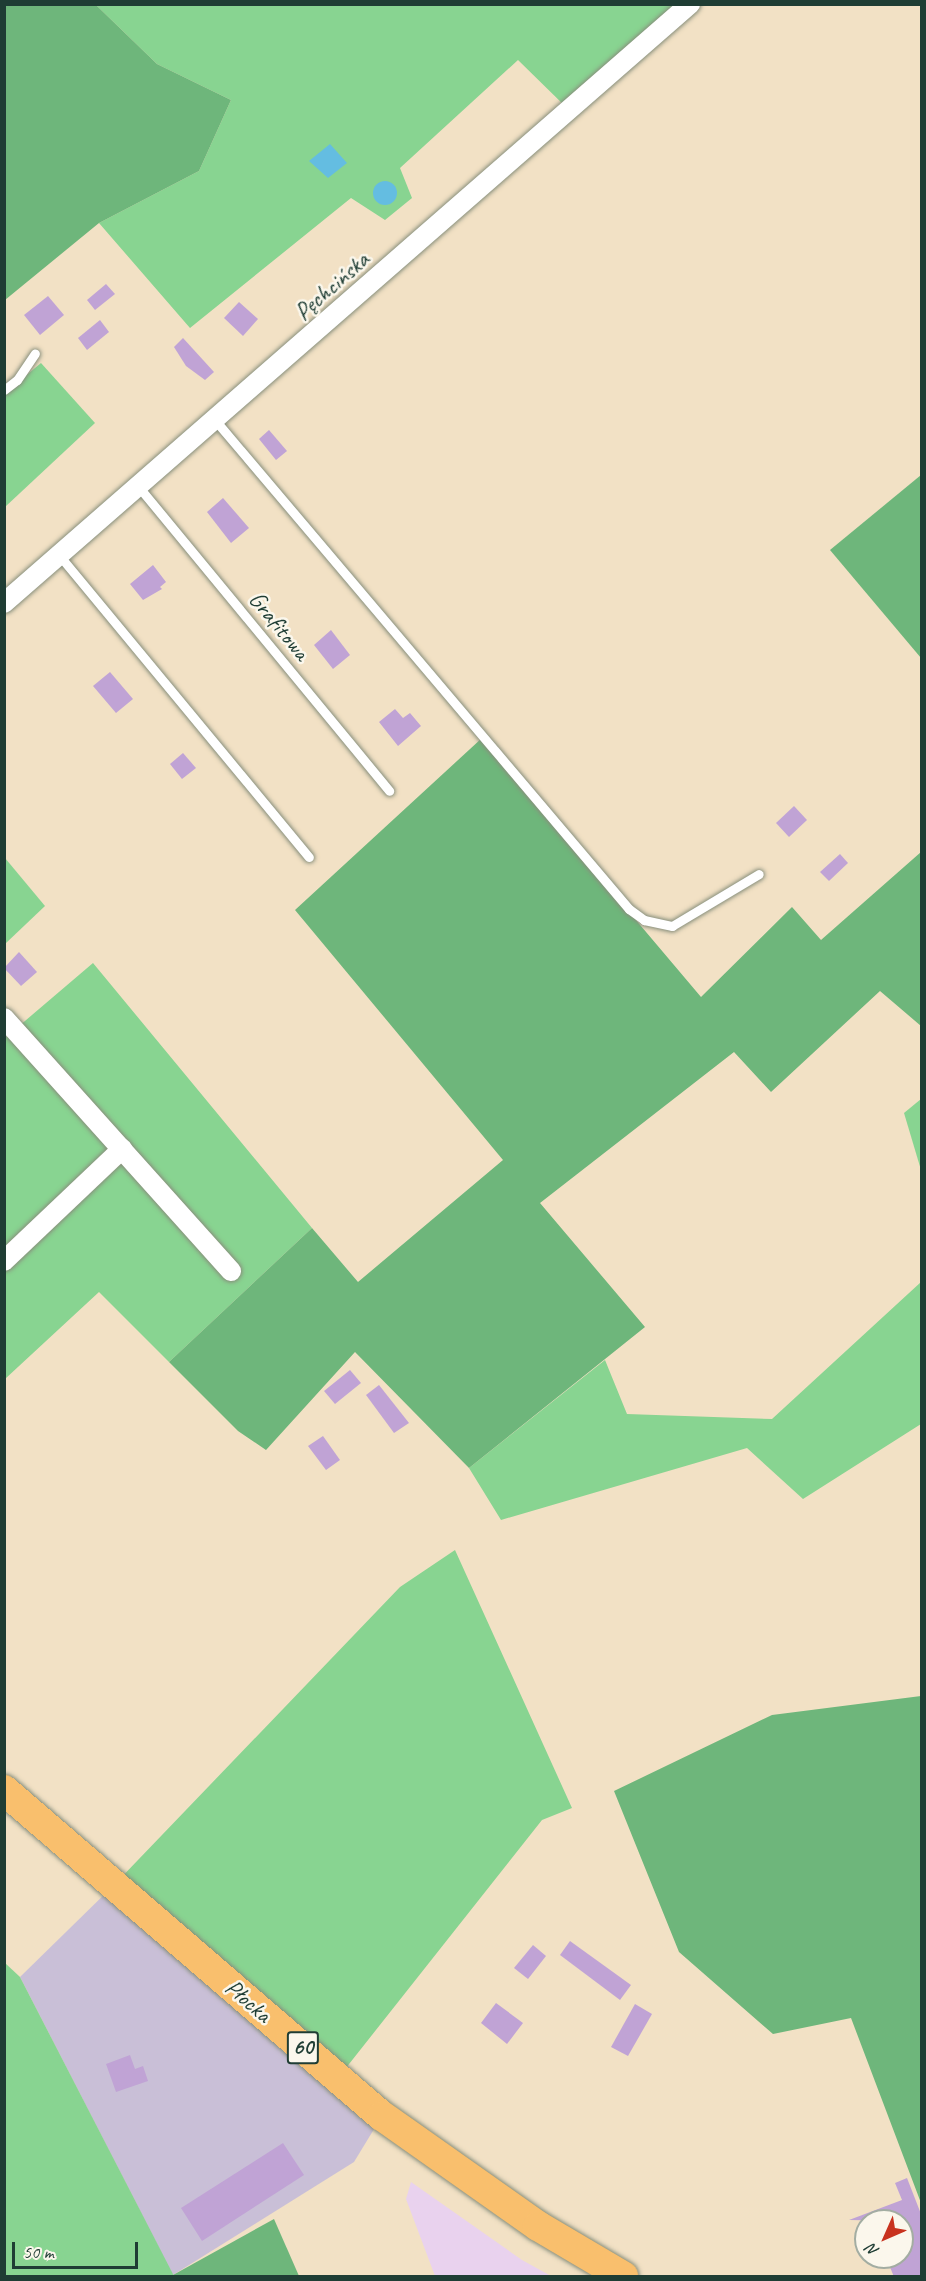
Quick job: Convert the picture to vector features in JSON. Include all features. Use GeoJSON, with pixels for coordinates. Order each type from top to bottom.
{"type":"FeatureCollection","features":[{"type":"Feature","properties":{"kind":"main road","name":"Płocka"},"geometry":{"type":"LineString","coordinates":[[4,1790],[382,2116],[538,2226],[623,2277]]}},
{"type":"Feature","properties":{"kind":"street","name":"Pęchcińska"},"geometry":{"type":"LineString","coordinates":[[4,603],[690,4]]}},
{"type":"Feature","properties":{"kind":"street"},"geometry":{"type":"LineString","coordinates":[[4,1018],[231,1271]]}},
{"type":"Feature","properties":{"kind":"street"},"geometry":{"type":"LineString","coordinates":[[4,1261],[122,1149]]}},
{"type":"Feature","properties":{"kind":"lane"},"geometry":{"type":"LineString","coordinates":[[4,390],[17,380],[35,354]]}},
{"type":"Feature","properties":{"kind":"lane"},"geometry":{"type":"LineString","coordinates":[[215,420],[628,909],[644,920],[672,926],[759,874]]}},
{"type":"Feature","properties":{"kind":"lane","name":"Grafitowa"},"geometry":{"type":"LineString","coordinates":[[138,486],[389,791]]}},
{"type":"Feature","properties":{"kind":"lane"},"geometry":{"type":"LineString","coordinates":[[59,555],[309,857]]}},
{"type":"Feature","properties":{"kind":"shaded area"},"geometry":{"type":"Polygon","coordinates":[[[114,1885],[382,2116],[354,2162],[173,2275],[20,1977],[114,1885]]]}},
{"type":"Feature","properties":{"kind":"shaded area"},"geometry":{"type":"Polygon","coordinates":[[[411,2182],[522,2260],[551,2276],[435,2276],[406,2199],[411,2182]]]}},
{"type":"Feature","properties":{"kind":"green space"},"geometry":{"type":"Polygon","coordinates":[[[5,4],[96,5],[157,64],[231,100],[199,171],[99,223],[5,300],[5,4]]]}},
{"type":"Feature","properties":{"kind":"green space"},"geometry":{"type":"Polygon","coordinates":[[[96,5],[690,5],[569,110],[518,60],[400,168],[412,198],[385,220],[351,198],[190,328],[99,223],[199,171],[231,100],[157,64],[96,5]]]}},
{"type":"Feature","properties":{"kind":"green space"},"geometry":{"type":"Polygon","coordinates":[[[41,363],[95,423],[5,507],[5,393],[41,363]]]}},
{"type":"Feature","properties":{"kind":"green space"},"geometry":{"type":"Polygon","coordinates":[[[921,475],[921,658],[830,550],[921,475]]]}},
{"type":"Feature","properties":{"kind":"green space"},"geometry":{"type":"Polygon","coordinates":[[[482,738],[701,997],[792,907],[821,940],[921,852],[921,1026],[880,991],[771,1092],[734,1052],[540,1203],[645,1327],[469,1468],[355,1352],[266,1450],[238,1431],[169,1362],[312,1228],[358,1282],[503,1160],[295,910],[482,738]]]}},
{"type":"Feature","properties":{"kind":"green space"},"geometry":{"type":"Polygon","coordinates":[[[5,858],[45,906],[5,944],[5,858]]]}},
{"type":"Feature","properties":{"kind":"green space"},"geometry":{"type":"Polygon","coordinates":[[[93,963],[312,1228],[169,1362],[99,1292],[5,1379],[5,1038],[93,963]]]}},
{"type":"Feature","properties":{"kind":"green space"},"geometry":{"type":"Polygon","coordinates":[[[921,1099],[921,1170],[904,1113],[921,1099]]]}},
{"type":"Feature","properties":{"kind":"green space"},"geometry":{"type":"Polygon","coordinates":[[[921,1282],[921,1424],[803,1499],[747,1448],[501,1520],[469,1468],[605,1360],[627,1414],[772,1419],[921,1282]]]}},
{"type":"Feature","properties":{"kind":"green space"},"geometry":{"type":"Polygon","coordinates":[[[455,1550],[572,1808],[542,1820],[338,2078],[114,1885],[400,1587],[455,1550]]]}},
{"type":"Feature","properties":{"kind":"green space"},"geometry":{"type":"Polygon","coordinates":[[[922,1696],[921,2203],[851,2018],[773,2034],[679,1952],[614,1791],[772,1715],[922,1696]]]}},
{"type":"Feature","properties":{"kind":"green space"},"geometry":{"type":"Polygon","coordinates":[[[4,1962],[20,1977],[174,2276],[5,2276],[4,1962]]]}},
{"type":"Feature","properties":{"kind":"green space"},"geometry":{"type":"Polygon","coordinates":[[[274,2219],[299,2276],[173,2275],[274,2219]]]}},
{"type":"Feature","properties":{"kind":"water"},"geometry":{"type":"Polygon","coordinates":[[[330,144],[347,163],[328,178],[309,161],[330,144]]]}},
{"type":"Feature","properties":{"kind":"water"},"geometry":{"type":"Polygon","coordinates":[[[385,181],[394,184],[397,193],[394,202],[385,205],[376,202],[373,193],[376,184],[385,181]]]}},
{"type":"Feature","properties":{"kind":"building"},"geometry":{"type":"Polygon","coordinates":[[[106,284],[115,294],[95,310],[87,300],[106,284]]]}},
{"type":"Feature","properties":{"kind":"building"},"geometry":{"type":"Polygon","coordinates":[[[48,296],[64,315],[40,335],[24,315],[48,296]]]}},
{"type":"Feature","properties":{"kind":"building"},"geometry":{"type":"Polygon","coordinates":[[[239,302],[258,319],[243,336],[224,318],[239,302]]]}},
{"type":"Feature","properties":{"kind":"building"},"geometry":{"type":"Polygon","coordinates":[[[100,320],[109,332],[87,350],[78,338],[100,320]]]}},
{"type":"Feature","properties":{"kind":"building"},"geometry":{"type":"Polygon","coordinates":[[[183,338],[214,372],[205,380],[186,366],[174,347],[183,338]]]}},
{"type":"Feature","properties":{"kind":"building"},"geometry":{"type":"Polygon","coordinates":[[[269,430],[287,451],[276,460],[259,439],[269,430]]]}},
{"type":"Feature","properties":{"kind":"building"},"geometry":{"type":"Polygon","coordinates":[[[223,498],[249,528],[231,543],[207,512],[223,498]]]}},
{"type":"Feature","properties":{"kind":"building"},"geometry":{"type":"Polygon","coordinates":[[[153,565],[166,582],[160,587],[162,589],[143,600],[130,584],[153,565]]]}},
{"type":"Feature","properties":{"kind":"building"},"geometry":{"type":"Polygon","coordinates":[[[331,630],[350,655],[333,669],[314,645],[331,630]]]}},
{"type":"Feature","properties":{"kind":"building"},"geometry":{"type":"Polygon","coordinates":[[[110,672],[133,699],[116,713],[93,686],[110,672]]]}},
{"type":"Feature","properties":{"kind":"building"},"geometry":{"type":"Polygon","coordinates":[[[395,709],[403,718],[410,713],[421,726],[398,746],[379,722],[395,709]]]}},
{"type":"Feature","properties":{"kind":"building"},"geometry":{"type":"Polygon","coordinates":[[[183,753],[196,768],[182,779],[170,764],[183,753]]]}},
{"type":"Feature","properties":{"kind":"building"},"geometry":{"type":"Polygon","coordinates":[[[794,806],[807,820],[789,837],[776,823],[794,806]]]}},
{"type":"Feature","properties":{"kind":"building"},"geometry":{"type":"Polygon","coordinates":[[[840,854],[848,863],[829,881],[820,872],[840,854]]]}},
{"type":"Feature","properties":{"kind":"building"},"geometry":{"type":"Polygon","coordinates":[[[19,952],[37,972],[21,986],[4,968],[19,952]]]}},
{"type":"Feature","properties":{"kind":"building"},"geometry":{"type":"Polygon","coordinates":[[[350,1370],[361,1383],[335,1404],[324,1391],[350,1370]]]}},
{"type":"Feature","properties":{"kind":"building"},"geometry":{"type":"Polygon","coordinates":[[[379,1385],[409,1423],[394,1433],[366,1395],[379,1385]]]}},
{"type":"Feature","properties":{"kind":"building"},"geometry":{"type":"Polygon","coordinates":[[[323,1436],[340,1460],[326,1470],[308,1446],[323,1436]]]}},
{"type":"Feature","properties":{"kind":"building"},"geometry":{"type":"Polygon","coordinates":[[[570,1941],[631,1985],[620,2000],[560,1955],[570,1941]]]}},
{"type":"Feature","properties":{"kind":"building"},"geometry":{"type":"Polygon","coordinates":[[[533,1945],[546,1956],[528,1979],[514,1968],[533,1945]]]}},
{"type":"Feature","properties":{"kind":"building"},"geometry":{"type":"Polygon","coordinates":[[[496,2003],[523,2023],[507,2044],[481,2023],[496,2003]]]}},
{"type":"Feature","properties":{"kind":"building"},"geometry":{"type":"Polygon","coordinates":[[[635,2004],[652,2014],[628,2056],[611,2047],[635,2004]]]}},
{"type":"Feature","properties":{"kind":"building"},"geometry":{"type":"Polygon","coordinates":[[[130,2055],[135,2069],[143,2066],[148,2081],[116,2092],[106,2064],[130,2055]]]}},
{"type":"Feature","properties":{"kind":"building"},"geometry":{"type":"Polygon","coordinates":[[[283,2143],[304,2175],[202,2241],[181,2208],[283,2143]]]}},
{"type":"Feature","properties":{"kind":"building"},"geometry":{"type":"Polygon","coordinates":[[[907,2178],[921,2214],[921,2277],[894,2277],[891,2269],[914,2269],[914,2209],[878,2209],[902,2200],[895,2183],[907,2178]]]}}]}
